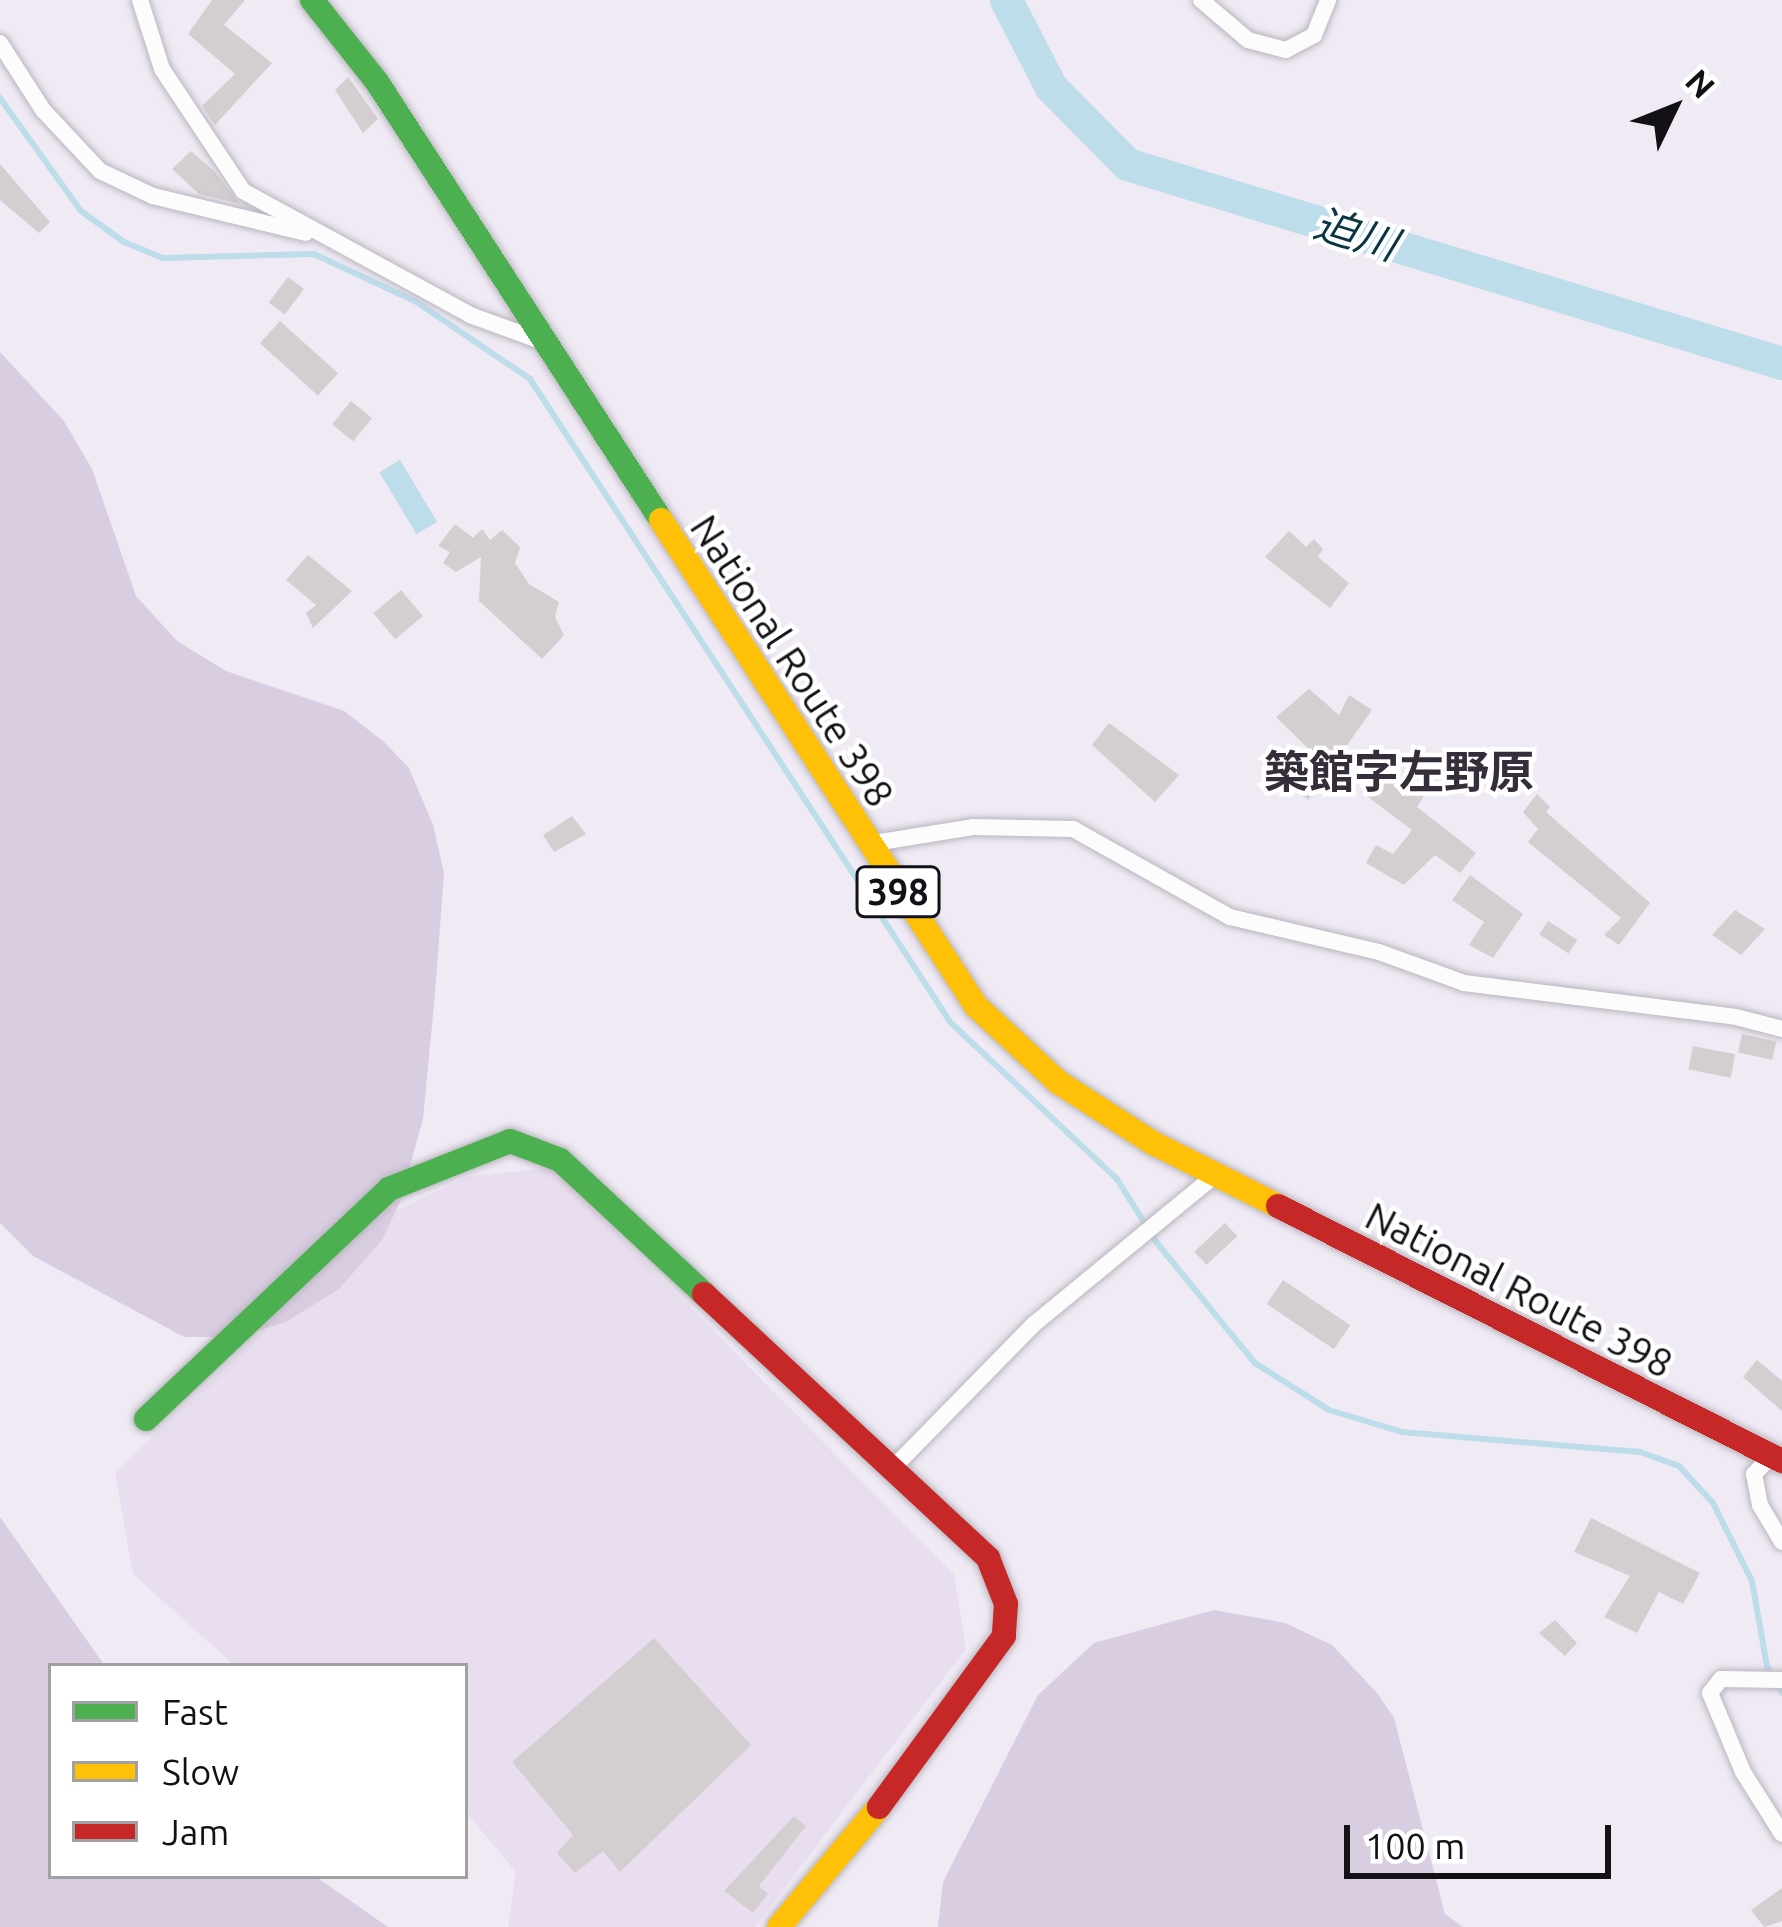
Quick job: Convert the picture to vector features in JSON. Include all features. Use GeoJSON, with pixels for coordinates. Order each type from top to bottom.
{"type":"FeatureCollection","features":[{"type":"Feature","properties":{"kind":"main road","name":"National Route 398"},"geometry":{"type":"LineString","coordinates":[[312,0],[377,82],[976,1006],[1100,1112],[1214,1177],[1776,1459]]}},
{"type":"Feature","properties":{"kind":"main road"},"geometry":{"type":"LineString","coordinates":[[146,1419],[374,1199],[510,1142],[578,1174],[988,1558],[1006,1604],[1004,1636],[946,1726],[779,1927]]}},
{"type":"Feature","properties":{"kind":"street"},"geometry":{"type":"LineString","coordinates":[[140,0],[162,69],[243,191],[337,237],[470,315],[547,344]]}},
{"type":"Feature","properties":{"kind":"street"},"geometry":{"type":"LineString","coordinates":[[1201,0],[1249,40],[1286,50],[1314,34],[1328,0]]}},
{"type":"Feature","properties":{"kind":"street"},"geometry":{"type":"LineString","coordinates":[[0,43],[74,148],[125,186],[286,231],[337,237]]}},
{"type":"Feature","properties":{"kind":"street"},"geometry":{"type":"LineString","coordinates":[[867,844],[974,827],[1073,829],[1230,917],[1379,952],[1464,983],[1782,1029]]}},
{"type":"Feature","properties":{"kind":"street"},"geometry":{"type":"LineString","coordinates":[[894,1467],[1034,1324],[1214,1177]]}},
{"type":"Feature","properties":{"kind":"street"},"geometry":{"type":"LineString","coordinates":[[1776,1459],[1754,1474],[1760,1505],[1782,1542]]}},
{"type":"Feature","properties":{"kind":"street"},"geometry":{"type":"LineString","coordinates":[[1782,1680],[1721,1679],[1710,1693],[1743,1772],[1782,1834]]}},
{"type":"Feature","properties":{"kind":"shaded area"},"geometry":{"type":"Polygon","coordinates":[[[0,352],[64,421],[92,469],[136,596],[177,641],[226,671],[344,711],[409,768],[433,825],[444,873],[435,994],[423,1119],[400,1202],[382,1240],[339,1289],[286,1322],[238,1337],[184,1337],[33,1256],[0,1223],[0,352]]]}},
{"type":"Feature","properties":{"kind":"shaded area"},"geometry":{"type":"Polygon","coordinates":[[[552,1168],[954,1574],[966,1649],[755,1927],[508,1927],[516,1872],[468,1815],[468,1663],[232,1663],[133,1574],[115,1473],[377,1220],[469,1176],[552,1168]]]}},
{"type":"Feature","properties":{"kind":"shaded area"},"geometry":{"type":"Polygon","coordinates":[[[0,1517],[103,1663],[48,1663],[48,1879],[319,1879],[388,1927],[0,1927],[0,1517]]]}},
{"type":"Feature","properties":{"kind":"shaded area"},"geometry":{"type":"Polygon","coordinates":[[[1214,1610],[1285,1623],[1332,1645],[1378,1694],[1394,1718],[1445,1914],[1463,1927],[938,1927],[943,1882],[1038,1695],[1094,1643],[1214,1610]]]}},
{"type":"Feature","properties":{"kind":"water"},"geometry":{"type":"Polygon","coordinates":[[[400,460],[437,522],[417,534],[379,472],[400,460]]]}},
{"type":"Feature","properties":{"kind":"building"},"geometry":{"type":"Polygon","coordinates":[[[212,0],[245,0],[224,25],[272,63],[215,125],[202,106],[235,74],[188,34],[212,0]]]}},
{"type":"Feature","properties":{"kind":"building"},"geometry":{"type":"Polygon","coordinates":[[[348,77],[378,119],[363,133],[335,90],[348,77]]]}},
{"type":"Feature","properties":{"kind":"building"},"geometry":{"type":"Polygon","coordinates":[[[191,151],[240,204],[199,194],[172,169],[191,151]]]}},
{"type":"Feature","properties":{"kind":"building"},"geometry":{"type":"Polygon","coordinates":[[[0,164],[50,222],[39,233],[0,200],[0,164]]]}},
{"type":"Feature","properties":{"kind":"building"},"geometry":{"type":"Polygon","coordinates":[[[288,277],[304,289],[285,315],[269,303],[288,277]]]}},
{"type":"Feature","properties":{"kind":"building"},"geometry":{"type":"Polygon","coordinates":[[[280,321],[338,373],[318,395],[260,343],[280,321]]]}},
{"type":"Feature","properties":{"kind":"building"},"geometry":{"type":"Polygon","coordinates":[[[351,401],[372,418],[353,441],[332,424],[351,401]]]}},
{"type":"Feature","properties":{"kind":"building"},"geometry":{"type":"Polygon","coordinates":[[[455,524],[473,538],[482,529],[490,540],[502,530],[520,547],[515,563],[529,584],[559,602],[555,617],[564,635],[542,659],[479,601],[481,557],[456,572],[443,563],[450,552],[438,546],[455,524]]]}},
{"type":"Feature","properties":{"kind":"building"},"geometry":{"type":"Polygon","coordinates":[[[1289,531],[1306,547],[1314,539],[1323,549],[1318,557],[1349,583],[1330,608],[1265,557],[1289,531]]]}},
{"type":"Feature","properties":{"kind":"building"},"geometry":{"type":"Polygon","coordinates":[[[308,555],[352,591],[313,628],[306,613],[316,605],[286,580],[308,555]]]}},
{"type":"Feature","properties":{"kind":"building"},"geometry":{"type":"Polygon","coordinates":[[[401,590],[423,616],[395,639],[373,613],[401,590]]]}},
{"type":"Feature","properties":{"kind":"building"},"geometry":{"type":"Polygon","coordinates":[[[1309,689],[1339,715],[1349,695],[1372,710],[1308,800],[1291,785],[1315,755],[1276,717],[1309,689]]]}},
{"type":"Feature","properties":{"kind":"building"},"geometry":{"type":"Polygon","coordinates":[[[1109,723],[1179,775],[1155,802],[1092,745],[1109,723]]]}},
{"type":"Feature","properties":{"kind":"building"},"geometry":{"type":"Polygon","coordinates":[[[1382,768],[1424,796],[1417,807],[1476,853],[1460,873],[1435,855],[1404,885],[1366,863],[1376,845],[1393,854],[1412,830],[1364,794],[1382,768]]]}},
{"type":"Feature","properties":{"kind":"building"},"geometry":{"type":"Polygon","coordinates":[[[1537,794],[1550,807],[1546,812],[1650,903],[1619,945],[1604,935],[1621,918],[1528,842],[1538,829],[1523,812],[1537,794]]]}},
{"type":"Feature","properties":{"kind":"building"},"geometry":{"type":"Polygon","coordinates":[[[572,816],[586,834],[554,852],[543,835],[572,816]]]}},
{"type":"Feature","properties":{"kind":"building"},"geometry":{"type":"Polygon","coordinates":[[[1470,875],[1523,914],[1493,958],[1469,945],[1484,922],[1452,900],[1470,875]]]}},
{"type":"Feature","properties":{"kind":"building"},"geometry":{"type":"Polygon","coordinates":[[[1735,910],[1765,929],[1741,955],[1712,935],[1735,910]]]}},
{"type":"Feature","properties":{"kind":"building"},"geometry":{"type":"Polygon","coordinates":[[[1548,921],[1577,940],[1569,953],[1539,934],[1548,921]]]}},
{"type":"Feature","properties":{"kind":"building"},"geometry":{"type":"Polygon","coordinates":[[[1742,1034],[1776,1041],[1772,1060],[1738,1053],[1742,1034]]]}},
{"type":"Feature","properties":{"kind":"building"},"geometry":{"type":"Polygon","coordinates":[[[1693,1046],[1735,1054],[1731,1078],[1688,1070],[1693,1046]]]}},
{"type":"Feature","properties":{"kind":"building"},"geometry":{"type":"Polygon","coordinates":[[[1225,1223],[1237,1236],[1207,1265],[1194,1252],[1225,1223]]]}},
{"type":"Feature","properties":{"kind":"building"},"geometry":{"type":"Polygon","coordinates":[[[1283,1280],[1350,1325],[1334,1349],[1267,1304],[1283,1280]]]}},
{"type":"Feature","properties":{"kind":"building"},"geometry":{"type":"Polygon","coordinates":[[[1757,1360],[1782,1381],[1782,1411],[1743,1377],[1757,1360]]]}},
{"type":"Feature","properties":{"kind":"building"},"geometry":{"type":"Polygon","coordinates":[[[1591,1518],[1700,1573],[1683,1604],[1659,1592],[1637,1633],[1604,1617],[1630,1576],[1574,1552],[1591,1518]]]}},
{"type":"Feature","properties":{"kind":"building"},"geometry":{"type":"Polygon","coordinates":[[[1555,1620],[1577,1643],[1565,1656],[1539,1633],[1555,1620]]]}},
{"type":"Feature","properties":{"kind":"building"},"geometry":{"type":"Polygon","coordinates":[[[654,1638],[751,1745],[620,1872],[603,1851],[575,1873],[557,1853],[573,1835],[512,1762],[654,1638]]]}},
{"type":"Feature","properties":{"kind":"building"},"geometry":{"type":"Polygon","coordinates":[[[794,1816],[806,1826],[759,1886],[768,1894],[753,1913],[724,1891],[794,1816]]]}},
{"type":"Feature","properties":{"kind":"building"},"geometry":{"type":"Polygon","coordinates":[[[1782,1888],[1782,1921],[1764,1927],[1751,1910],[1782,1888]]]}},
{"type":"Feature","properties":{"kind":"waterway","name":"迫川"},"geometry":{"type":"LineString","coordinates":[[1006,0],[1051,87],[1127,164],[1782,363]]}},
{"type":"Feature","properties":{"kind":"waterway"},"geometry":{"type":"LineString","coordinates":[[0,98],[81,211],[124,242],[163,258],[314,254],[415,301],[530,379],[951,1023],[1117,1179],[1157,1243],[1255,1363],[1329,1410],[1402,1432],[1640,1452],[1679,1466],[1713,1503],[1752,1581],[1767,1666],[1782,1693]]}},
{"type":"Feature","properties":{"kind":"traffic: fast"},"geometry":{"type":"LineString","coordinates":[[312,0],[377,82],[661,520]]}},
{"type":"Feature","properties":{"kind":"traffic: fast"},"geometry":{"type":"LineString","coordinates":[[146,1419],[389,1189],[510,1141],[560,1160],[704,1294]]}},
{"type":"Feature","properties":{"kind":"traffic: slow"},"geometry":{"type":"LineString","coordinates":[[661,520],[976,1006],[1058,1082],[1153,1143],[1278,1206]]}},
{"type":"Feature","properties":{"kind":"traffic: slow"},"geometry":{"type":"LineString","coordinates":[[779,1927],[879,1807]]}},
{"type":"Feature","properties":{"kind":"traffic: jam"},"geometry":{"type":"LineString","coordinates":[[1278,1206],[1782,1461]]}},
{"type":"Feature","properties":{"kind":"traffic: jam"},"geometry":{"type":"LineString","coordinates":[[704,1294],[988,1558],[1006,1604],[1004,1636],[879,1807]]}},
{"type":"Feature","properties":{"kind":"district","name":"築館字左野原"},"geometry":{"type":"Point","coordinates":[1399,772]}}]}
